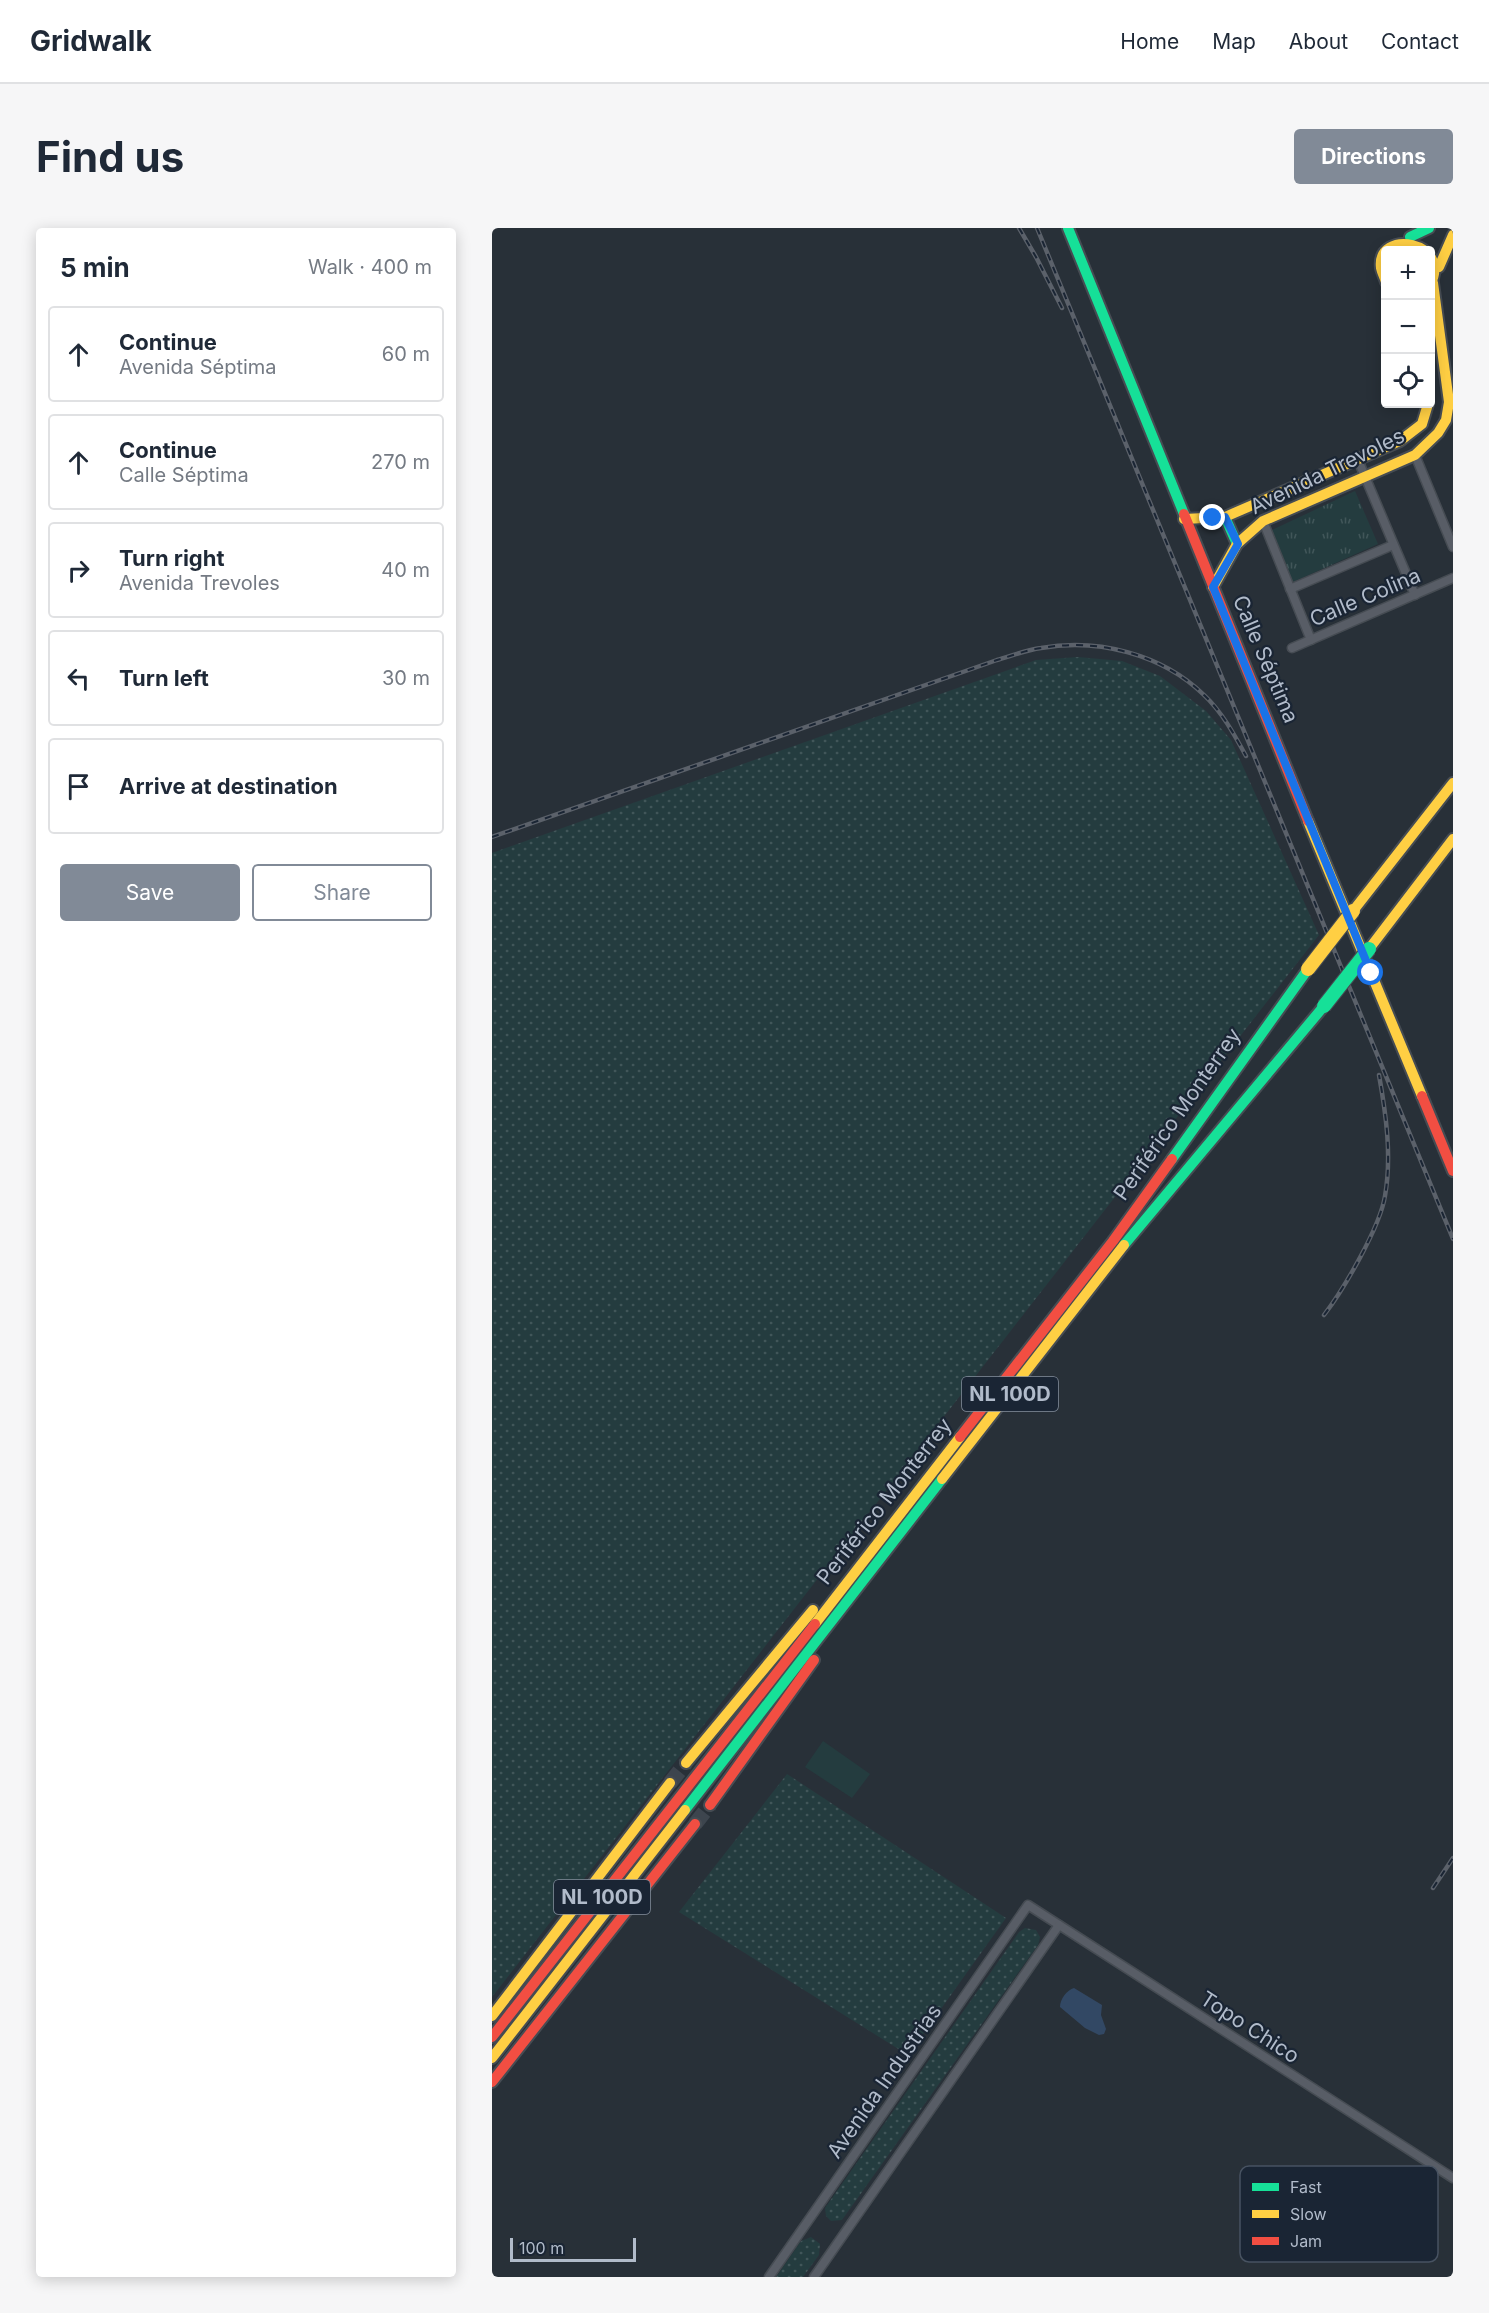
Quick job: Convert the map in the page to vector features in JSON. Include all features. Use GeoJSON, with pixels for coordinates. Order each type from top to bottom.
{"type":"FeatureCollection","features":[{"type":"Feature","properties":{"kind":"main road","name":"Calle Séptima"},"geometry":{"type":"LineString","coordinates":[[1068,228],[1184,519],[1348,909],[1453,1171]]}},
{"type":"Feature","properties":{"kind":"main road"},"geometry":{"type":"LineString","coordinates":[[1410,237],[1429,228]]}},
{"type":"Feature","properties":{"kind":"main road"},"geometry":{"type":"LineString","coordinates":[[1435,276],[1453,235]]}},
{"type":"Feature","properties":{"kind":"main road"},"geometry":{"type":"LineString","coordinates":[[1389,246],[1400,238],[1421,239],[1437,256],[1438,267]]}},
{"type":"Feature","properties":{"kind":"main road","name":"Avenida Trevoles"},"geometry":{"type":"LineString","coordinates":[[1213,587],[1238,544],[1263,521],[1364,475],[1415,455],[1438,433],[1451,406],[1434,300]]}},
{"type":"Feature","properties":{"kind":"main road","name":"Avenida Trevoles"},"geometry":{"type":"LineString","coordinates":[[1184,519],[1225,517],[1358,460],[1411,434],[1422,424],[1427,408]]}},
{"type":"Feature","properties":{"kind":"main road"},"geometry":{"type":"LineString","coordinates":[[1225,517],[1238,544]]}},
{"type":"Feature","properties":{"kind":"main road","name":"Periférico Monterrey"},"geometry":{"type":"LineString","coordinates":[[492,2058],[1113,1241],[1254,1041],[1308,969],[1348,909],[1453,783]]}},
{"type":"Feature","properties":{"kind":"main road","name":"Periférico Monterrey"},"geometry":{"type":"LineString","coordinates":[[492,2037],[1149,1213],[1277,1064],[1369,950],[1453,839]]}},
{"type":"Feature","properties":{"kind":"main road"},"geometry":{"type":"LineString","coordinates":[[686,1763],[808,1616],[836,1586],[860,1575]]}},
{"type":"Feature","properties":{"kind":"main road"},"geometry":{"type":"LineString","coordinates":[[710,1805],[840,1625],[857,1598],[860,1575]]}},
{"type":"Feature","properties":{"kind":"main road"},"geometry":{"type":"LineString","coordinates":[[492,2016],[670,1783]]}},
{"type":"Feature","properties":{"kind":"main road"},"geometry":{"type":"LineString","coordinates":[[492,2082],[695,1824]]}},
{"type":"Feature","properties":{"kind":"street"},"geometry":{"type":"LineString","coordinates":[[1415,455],[1453,548]]}},
{"type":"Feature","properties":{"kind":"street"},"geometry":{"type":"LineString","coordinates":[[1358,460],[1415,595]]}},
{"type":"Feature","properties":{"kind":"street"},"geometry":{"type":"LineString","coordinates":[[1263,521],[1311,640]]}},
{"type":"Feature","properties":{"kind":"street"},"geometry":{"type":"LineString","coordinates":[[1290,589],[1393,545]]}},
{"type":"Feature","properties":{"kind":"street","name":"Calle Colina"},"geometry":{"type":"LineString","coordinates":[[1292,648],[1453,578]]}},
{"type":"Feature","properties":{"kind":"street","name":"Topo Chico"},"geometry":{"type":"LineString","coordinates":[[1028,1905],[1434,2166]]}},
{"type":"Feature","properties":{"kind":"street","name":"Avenida Industrias"},"geometry":{"type":"LineString","coordinates":[[769,2277],[1028,1905]]}},
{"type":"Feature","properties":{"kind":"street"},"geometry":{"type":"LineString","coordinates":[[814,2277],[1059,1925]]}},
{"type":"Feature","properties":{"kind":"street","name":"Topo Chico"},"geometry":{"type":"LineString","coordinates":[[1438,2168],[1453,2178]]}},
{"type":"Feature","properties":{"kind":"green space"},"geometry":{"type":"Polygon","coordinates":[[[1355,491],[1378,544],[1293,582],[1272,530],[1355,491]]]}},
{"type":"Feature","properties":{"kind":"green space"},"geometry":{"type":"Polygon","coordinates":[[[1078,657],[1122,661],[1160,676],[1206,711],[1231,740],[1319,935],[492,1997],[492,853],[1036,660],[1078,657]]]}},
{"type":"Feature","properties":{"kind":"green space"},"geometry":{"type":"Polygon","coordinates":[[[823,1741],[870,1774],[852,1798],[805,1767],[823,1741]]]}},
{"type":"Feature","properties":{"kind":"green space"},"geometry":{"type":"Polygon","coordinates":[[[787,1774],[1006,1918],[908,2055],[679,1912],[787,1774]]]}},
{"type":"Feature","properties":{"kind":"green space"},"geometry":{"type":"Polygon","coordinates":[[[1025,1928],[1036,1930],[1040,1937],[1038,1945],[842,2220],[831,2221],[826,2216],[825,2208],[1019,1932],[1025,1928]]]}},
{"type":"Feature","properties":{"kind":"green space"},"geometry":{"type":"Polygon","coordinates":[[[811,2237],[820,2244],[819,2255],[803,2277],[776,2277],[801,2241],[811,2237]]]}},
{"type":"Feature","properties":{"kind":"water"},"geometry":{"type":"Polygon","coordinates":[[[1074,1988],[1102,2005],[1101,2015],[1106,2029],[1104,2034],[1099,2035],[1085,2028],[1060,2007],[1064,1995],[1074,1988]]]}},
{"type":"Feature","properties":{"kind":"tunnel"},"geometry":{"type":"LineString","coordinates":[[670,1783],[686,1763]]}},
{"type":"Feature","properties":{"kind":"tunnel"},"geometry":{"type":"LineString","coordinates":[[695,1824],[710,1805]]}},
{"type":"Feature","properties":{"kind":"railway"},"geometry":{"type":"LineString","coordinates":[[1019,228],[1062,308]]}},
{"type":"Feature","properties":{"kind":"railway"},"geometry":{"type":"LineString","coordinates":[[1037,228],[1453,1239]]}},
{"type":"Feature","properties":{"kind":"railway"},"geometry":{"type":"LineString","coordinates":[[492,837],[997,660],[1030,650],[1063,645],[1085,645],[1128,652],[1169,669],[1204,695],[1227,724],[1246,756]]}},
{"type":"Feature","properties":{"kind":"railway"},"geometry":{"type":"LineString","coordinates":[[1324,1315],[1360,1257],[1376,1224],[1385,1196],[1388,1150],[1379,1075]]}},
{"type":"Feature","properties":{"kind":"railway"},"geometry":{"type":"LineString","coordinates":[[1433,1888],[1453,1858]]}},
{"type":"Feature","properties":{"kind":"traffic: fast"},"geometry":{"type":"LineString","coordinates":[[1068,228],[1184,514]]}},
{"type":"Feature","properties":{"kind":"traffic: fast"},"geometry":{"type":"LineString","coordinates":[[1410,237],[1429,228]]}},
{"type":"Feature","properties":{"kind":"traffic: fast"},"geometry":{"type":"LineString","coordinates":[[1225,517],[1237,544]]}},
{"type":"Feature","properties":{"kind":"traffic: fast"},"geometry":{"type":"LineString","coordinates":[[1324,1006],[1369,949]]}},
{"type":"Feature","properties":{"kind":"traffic: fast"},"geometry":{"type":"LineString","coordinates":[[1172,1159],[1308,969]]}},
{"type":"Feature","properties":{"kind":"traffic: fast"},"geometry":{"type":"LineString","coordinates":[[1124,1245],[1324,1006]]}},
{"type":"Feature","properties":{"kind":"traffic: fast"},"geometry":{"type":"LineString","coordinates":[[685,1810],[942,1479]]}},
{"type":"Feature","properties":{"kind":"traffic: slow"},"geometry":{"type":"LineString","coordinates":[[1439,267],[1453,235]]}},
{"type":"Feature","properties":{"kind":"traffic: slow"},"geometry":{"type":"LineString","coordinates":[[1395,246],[1400,244],[1414,246]]}},
{"type":"Feature","properties":{"kind":"traffic: slow"},"geometry":{"type":"LineString","coordinates":[[1213,587],[1237,544],[1263,521],[1415,455],[1438,433],[1446,420],[1449,402],[1435,298]]}},
{"type":"Feature","properties":{"kind":"traffic: slow"},"geometry":{"type":"LineString","coordinates":[[1184,519],[1225,517],[1400,441],[1422,424],[1427,408]]}},
{"type":"Feature","properties":{"kind":"traffic: slow"},"geometry":{"type":"LineString","coordinates":[[1353,911],[1453,783]]}},
{"type":"Feature","properties":{"kind":"traffic: slow"},"geometry":{"type":"LineString","coordinates":[[1308,821],[1422,1096]]}},
{"type":"Feature","properties":{"kind":"traffic: slow"},"geometry":{"type":"LineString","coordinates":[[1369,949],[1453,839]]}},
{"type":"Feature","properties":{"kind":"traffic: slow"},"geometry":{"type":"LineString","coordinates":[[1308,969],[1353,911]]}},
{"type":"Feature","properties":{"kind":"traffic: slow"},"geometry":{"type":"LineString","coordinates":[[942,1479],[1124,1245]]}},
{"type":"Feature","properties":{"kind":"traffic: slow"},"geometry":{"type":"LineString","coordinates":[[815,1624],[960,1437]]}},
{"type":"Feature","properties":{"kind":"traffic: slow"},"geometry":{"type":"LineString","coordinates":[[686,1763],[813,1610]]}},
{"type":"Feature","properties":{"kind":"traffic: slow"},"geometry":{"type":"LineString","coordinates":[[492,2016],[670,1783]]}},
{"type":"Feature","properties":{"kind":"traffic: slow"},"geometry":{"type":"LineString","coordinates":[[492,2058],[685,1810]]}},
{"type":"Feature","properties":{"kind":"traffic: jam"},"geometry":{"type":"LineString","coordinates":[[1184,514],[1308,821]]}},
{"type":"Feature","properties":{"kind":"traffic: jam"},"geometry":{"type":"LineString","coordinates":[[1422,1096],[1453,1171]]}},
{"type":"Feature","properties":{"kind":"traffic: jam"},"geometry":{"type":"LineString","coordinates":[[960,1437],[1113,1241],[1172,1159]]}},
{"type":"Feature","properties":{"kind":"traffic: jam"},"geometry":{"type":"LineString","coordinates":[[492,2037],[815,1624]]}},
{"type":"Feature","properties":{"kind":"traffic: jam"},"geometry":{"type":"LineString","coordinates":[[710,1805],[814,1660]]}},
{"type":"Feature","properties":{"kind":"traffic: jam"},"geometry":{"type":"LineString","coordinates":[[492,2082],[695,1824]]}},
{"type":"Feature","properties":{"kind":"route"},"geometry":{"type":"LineString","coordinates":[[1213,518],[1225,517],[1238,544],[1213,587],[1273,730],[1342,907],[1371,973]]}}]}
